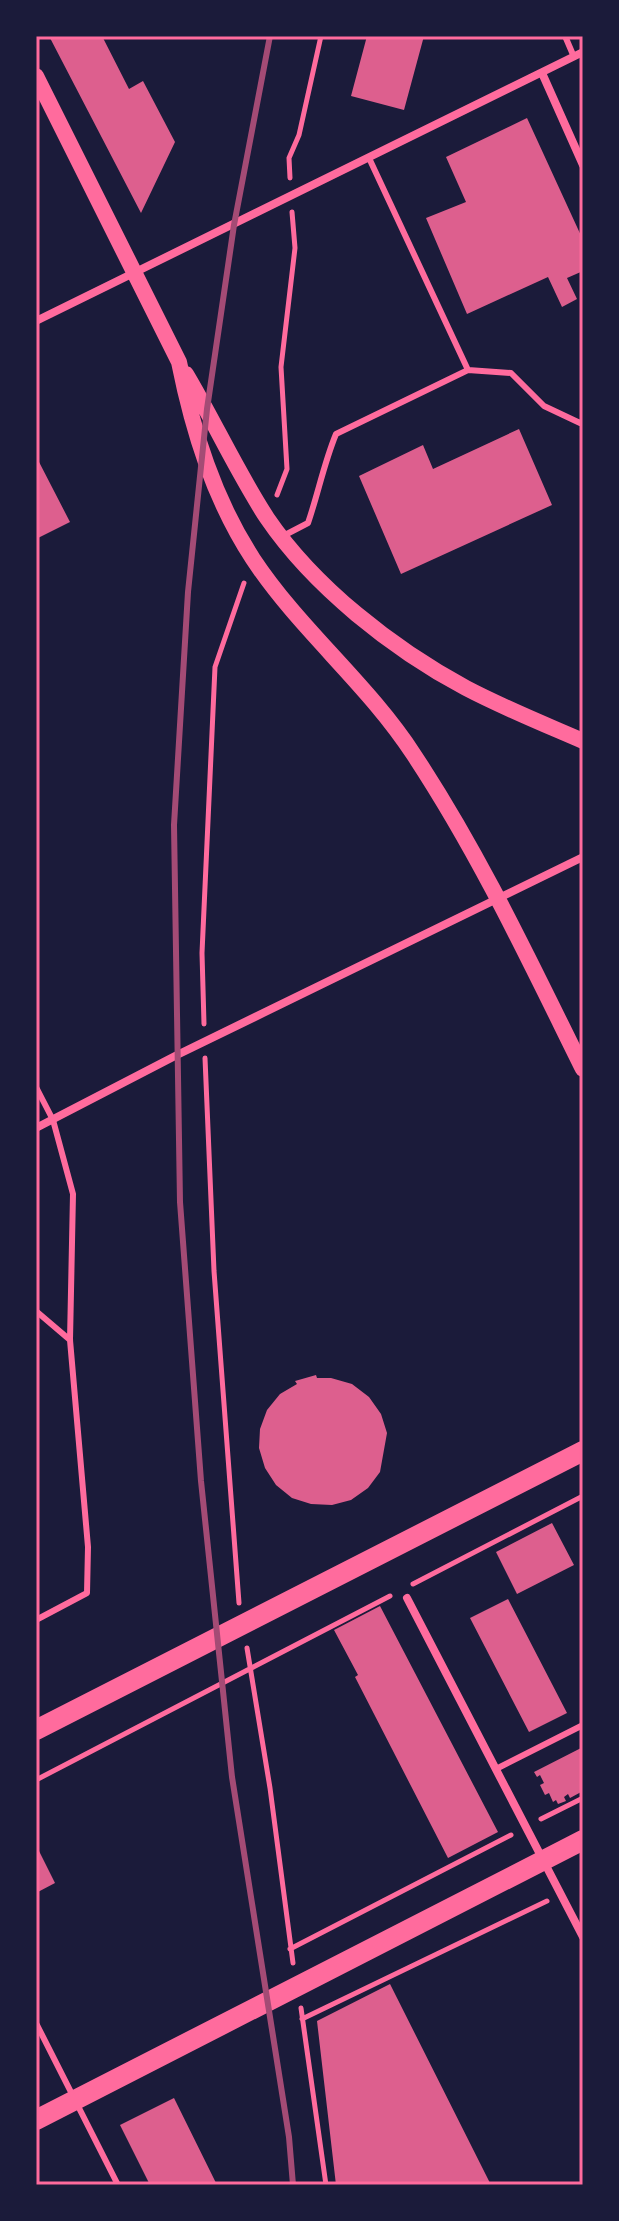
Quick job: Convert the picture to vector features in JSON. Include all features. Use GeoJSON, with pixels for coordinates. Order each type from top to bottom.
{"type":"FeatureCollection","features":[{"type":"Feature","properties":{"kind":"main road"},"geometry":{"type":"LineString","coordinates":[[36,76],[179,362],[268,519],[315,575],[350,607],[426,664],[467,688],[583,741]]}},
{"type":"Feature","properties":{"kind":"main road"},"geometry":{"type":"LineString","coordinates":[[179,362],[189,412],[225,511],[253,559],[392,724],[473,849],[581,1059]]}},
{"type":"Feature","properties":{"kind":"main road"},"geometry":{"type":"LineString","coordinates":[[36,1730],[583,1451]]}},
{"type":"Feature","properties":{"kind":"main road"},"geometry":{"type":"LineString","coordinates":[[36,2120],[583,1840]]}},
{"type":"Feature","properties":{"kind":"street"},"geometry":{"type":"LineString","coordinates":[[36,321],[579,54]]}},
{"type":"Feature","properties":{"kind":"street"},"geometry":{"type":"LineString","coordinates":[[542,73],[583,165]]}},
{"type":"Feature","properties":{"kind":"street"},"geometry":{"type":"LineString","coordinates":[[36,1128],[583,857]]}},
{"type":"Feature","properties":{"kind":"street"},"geometry":{"type":"LineString","coordinates":[[407,1598],[583,1937]]}},
{"type":"Feature","properties":{"kind":"lane"},"geometry":{"type":"LineString","coordinates":[[565,36],[579,54]]}},
{"type":"Feature","properties":{"kind":"lane"},"geometry":{"type":"LineString","coordinates":[[369,158],[468,370]]}},
{"type":"Feature","properties":{"kind":"lane"},"geometry":{"type":"LineString","coordinates":[[283,536],[308,523],[336,434],[468,370],[511,373],[544,406],[580,423],[583,421]]}},
{"type":"Feature","properties":{"kind":"lane"},"geometry":{"type":"LineString","coordinates":[[36,1087],[53,1120],[73,1194],[70,1340],[88,1547],[87,1593],[36,1620]]}},
{"type":"Feature","properties":{"kind":"lane"},"geometry":{"type":"LineString","coordinates":[[36,1311],[70,1340]]}},
{"type":"Feature","properties":{"kind":"lane"},"geometry":{"type":"LineString","coordinates":[[496,1769],[583,1725]]}},
{"type":"Feature","properties":{"kind":"lane"},"geometry":{"type":"LineString","coordinates":[[36,2023],[118,2185]]}},
{"type":"Feature","properties":{"kind":"path"},"geometry":{"type":"LineString","coordinates":[[268,519],[287,469],[281,367],[295,248],[289,158],[299,135],[321,36]]}},
{"type":"Feature","properties":{"kind":"path"},"geometry":{"type":"LineString","coordinates":[[239,1608],[214,1271],[202,953],[215,667],[253,559]]}},
{"type":"Feature","properties":{"kind":"path"},"geometry":{"type":"LineString","coordinates":[[408,1587],[583,1496]]}},
{"type":"Feature","properties":{"kind":"path"},"geometry":{"type":"LineString","coordinates":[[36,1780],[396,1593]]}},
{"type":"Feature","properties":{"kind":"path"},"geometry":{"type":"LineString","coordinates":[[245,1638],[270,1788],[295,1977]]}},
{"type":"Feature","properties":{"kind":"path"},"geometry":{"type":"LineString","coordinates":[[290,1949],[583,1798]]}},
{"type":"Feature","properties":{"kind":"path"},"geometry":{"type":"LineString","coordinates":[[302,2019],[561,1894]]}},
{"type":"Feature","properties":{"kind":"path"},"geometry":{"type":"LineString","coordinates":[[300,2005],[326,2185]]}},
{"type":"Feature","properties":{"kind":"building"},"geometry":{"type":"Polygon","coordinates":[[[49,36],[102,36],[129,89],[143,81],[175,142],[141,213],[49,36]]]}},
{"type":"Feature","properties":{"kind":"building"},"geometry":{"type":"Polygon","coordinates":[[[367,36],[424,36],[404,110],[351,96],[367,36]]]}},
{"type":"Feature","properties":{"kind":"building"},"geometry":{"type":"Polygon","coordinates":[[[527,118],[583,240],[583,271],[567,278],[577,299],[562,307],[548,277],[467,314],[426,218],[466,202],[446,157],[527,118]]]}},
{"type":"Feature","properties":{"kind":"building"},"geometry":{"type":"Polygon","coordinates":[[[519,429],[552,505],[401,574],[359,476],[423,445],[433,469],[519,429]]]}},
{"type":"Feature","properties":{"kind":"building"},"geometry":{"type":"Polygon","coordinates":[[[36,461],[70,522],[36,539],[36,461]]]}},
{"type":"Feature","properties":{"kind":"building"},"geometry":{"type":"Polygon","coordinates":[[[316,1375],[317,1378],[352,1384],[369,1397],[381,1414],[387,1433],[380,1472],[368,1488],[351,1500],[332,1505],[311,1504],[292,1498],[276,1485],[265,1468],[259,1448],[260,1429],[267,1410],[280,1394],[297,1384],[295,1381],[316,1375]]]}},
{"type":"Feature","properties":{"kind":"building"},"geometry":{"type":"Polygon","coordinates":[[[552,1523],[574,1565],[517,1594],[496,1552],[552,1523]]]}},
{"type":"Feature","properties":{"kind":"building"},"geometry":{"type":"Polygon","coordinates":[[[508,1599],[567,1713],[529,1732],[470,1618],[508,1599]]]}},
{"type":"Feature","properties":{"kind":"building"},"geometry":{"type":"Polygon","coordinates":[[[380,1606],[498,1832],[448,1858],[334,1630],[380,1606]]]}},
{"type":"Feature","properties":{"kind":"building"},"geometry":{"type":"Polygon","coordinates":[[[583,1747],[583,1791],[570,1798],[568,1794],[564,1797],[566,1801],[558,1804],[556,1800],[553,1802],[540,1785],[544,1783],[540,1775],[537,1777],[534,1772],[583,1747]]]}},
{"type":"Feature","properties":{"kind":"building"},"geometry":{"type":"Polygon","coordinates":[[[36,1845],[55,1883],[36,1893],[36,1845]]]}},
{"type":"Feature","properties":{"kind":"building"},"geometry":{"type":"Polygon","coordinates":[[[390,1984],[491,2185],[336,2185],[317,2021],[390,1984]]]}},
{"type":"Feature","properties":{"kind":"building"},"geometry":{"type":"Polygon","coordinates":[[[174,2098],[217,2185],[150,2185],[120,2125],[174,2098]]]}},
{"type":"Feature","properties":{"kind":"railway"},"geometry":{"type":"LineString","coordinates":[[270,36],[234,225],[207,409],[188,592],[174,825],[180,1202],[201,1481],[232,1777],[289,2137],[293,2185]]}}]}
